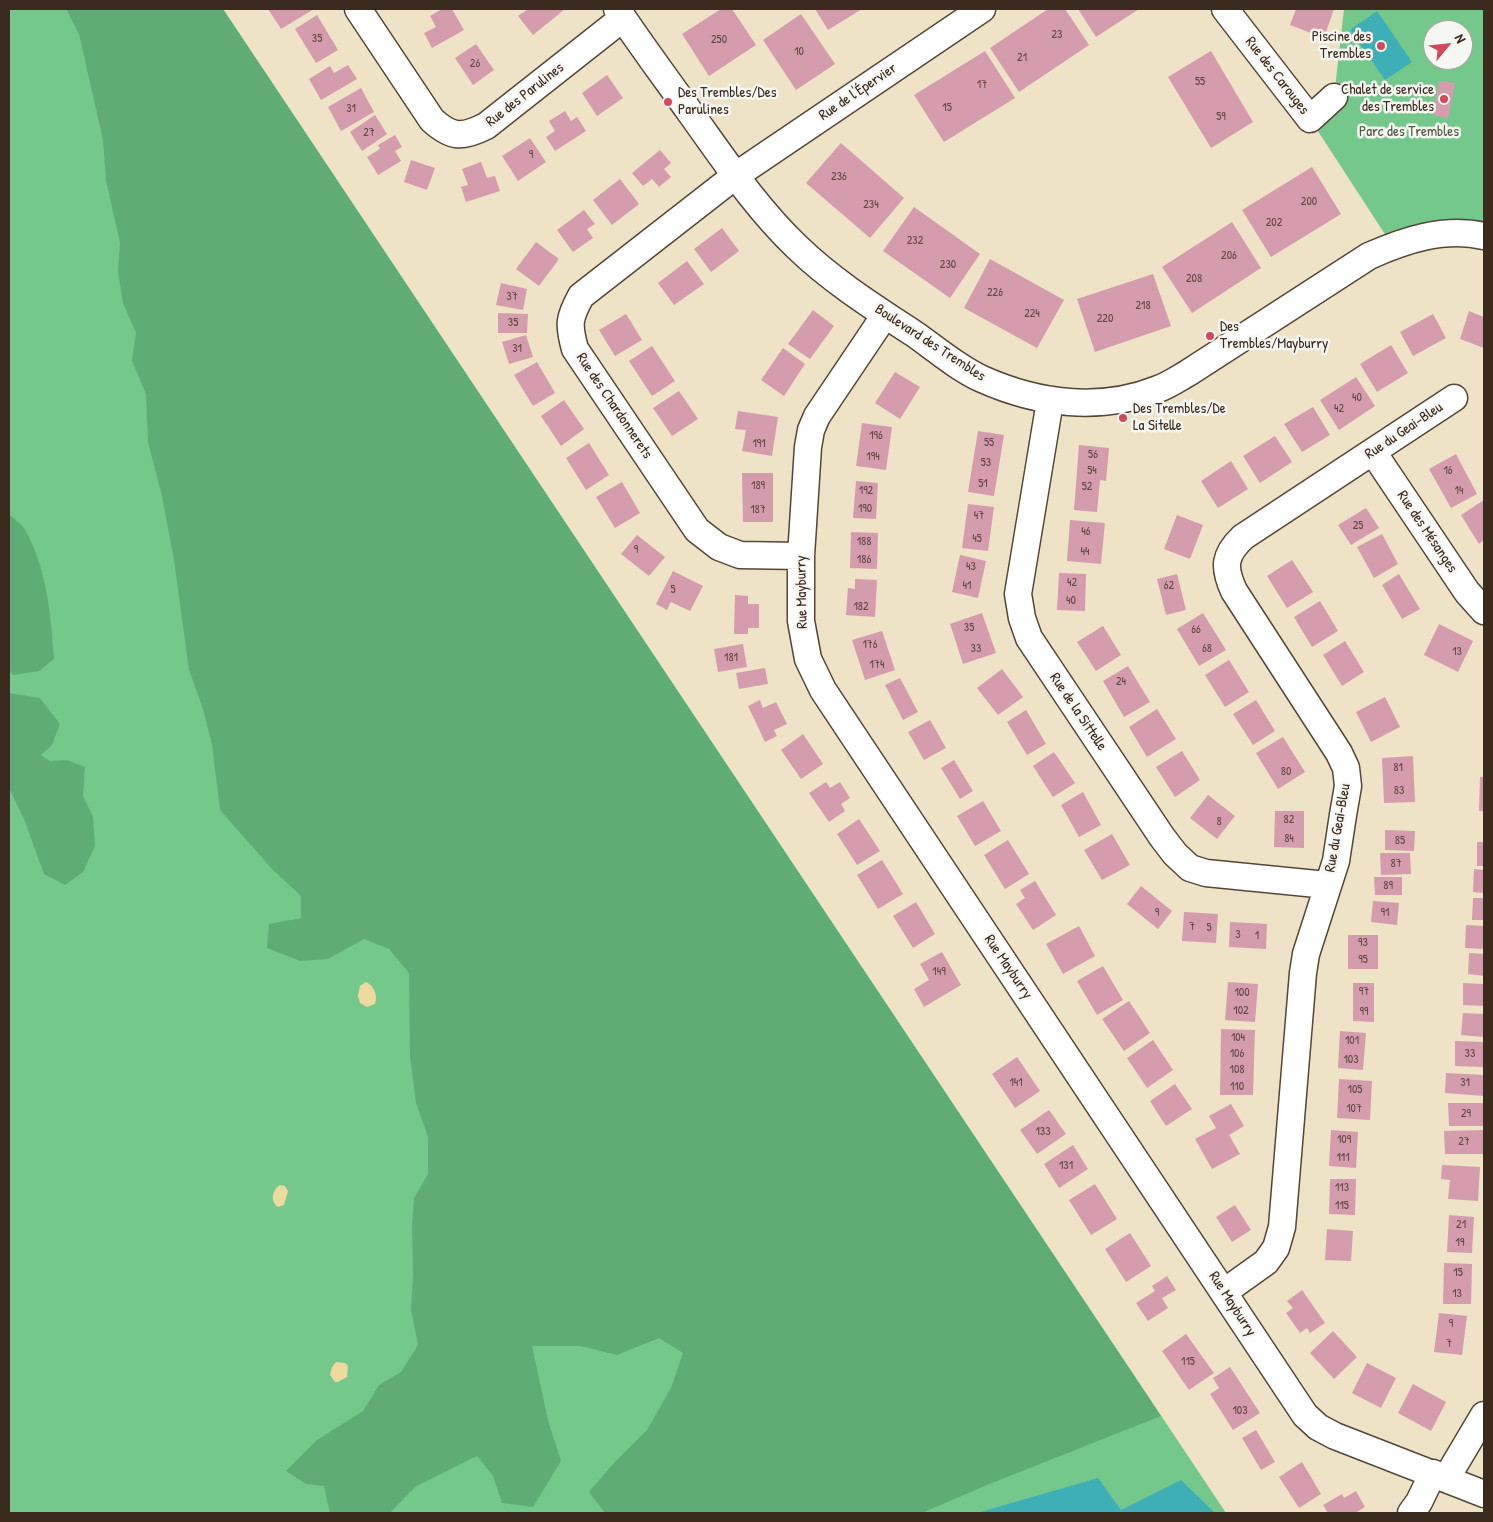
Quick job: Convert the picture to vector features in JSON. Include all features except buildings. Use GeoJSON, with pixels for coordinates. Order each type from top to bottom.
{"type":"FeatureCollection","features":[{"type":"Feature","properties":{"kind":"street","name":"Rue des Parulines"},"geometry":{"type":"LineString","coordinates":[[358,9],[432,120],[444,131],[458,135],[472,134],[486,126],[620,13]]}},
{"type":"Feature","properties":{"kind":"street","name":"Rue de l'Épervier"},"geometry":{"type":"LineString","coordinates":[[735,176],[982,9]]}},
{"type":"Feature","properties":{"kind":"street","name":"Rue des Carouges"},"geometry":{"type":"LineString","coordinates":[[1225,9],[1310,119],[1334,97]]}},
{"type":"Feature","properties":{"kind":"street","name":"Boulevard des Trembles"},"geometry":{"type":"LineString","coordinates":[[620,13],[735,176],[767,215],[798,248],[824,270],[885,315],[981,378],[1050,401],[1075,404],[1101,403],[1129,398],[1159,389],[1188,373],[1368,256],[1416,238],[1462,233],[1484,236]]}},
{"type":"Feature","properties":{"kind":"street","name":"Rue des Chardonnerets"},"geometry":{"type":"LineString","coordinates":[[735,176],[581,296],[571,314],[570,332],[575,349],[698,530],[719,547],[740,555],[801,556]]}},
{"type":"Feature","properties":{"kind":"street","name":"Rue Mayburry"},"geometry":{"type":"LineString","coordinates":[[885,315],[817,416],[811,430],[808,447],[801,556],[801,621],[808,659],[823,690],[1305,1415],[1318,1427],[1335,1436],[1484,1494]]}},
{"type":"Feature","properties":{"kind":"street","name":"Rue du Geai-Bleu"},"geometry":{"type":"LineString","coordinates":[[1224,1292],[1266,1262],[1276,1248],[1282,1227],[1303,973],[1306,954],[1336,861],[1348,786],[1346,768],[1328,734],[1234,590],[1227,575],[1227,562],[1232,547],[1243,537],[1454,398]]}},
{"type":"Feature","properties":{"kind":"street","name":"Rue de la Sittelle"},"geometry":{"type":"LineString","coordinates":[[1050,401],[1018,594],[1022,618],[1029,638],[1162,836],[1175,854],[1190,868],[1206,873],[1327,885]]}},
{"type":"Feature","properties":{"kind":"street","name":"Rue des Mésanges"},"geometry":{"type":"LineString","coordinates":[[1373,452],[1466,592],[1484,611]]}},
{"type":"Feature","properties":{"kind":"street"},"geometry":{"type":"LineString","coordinates":[[1411,1513],[1484,1415]]}},
{"type":"Feature","properties":{"kind":"green space"},"geometry":{"type":"Polygon","coordinates":[[[9,9],[223,9],[1226,1513],[9,1513],[9,9]]]}},
{"type":"Feature","properties":{"kind":"green space"},"geometry":{"type":"Polygon","coordinates":[[[66,9],[223,9],[1161,1416],[987,1485],[922,1513],[605,1513],[589,1492],[612,1465],[647,1430],[671,1388],[683,1353],[659,1338],[617,1355],[580,1346],[532,1346],[548,1420],[561,1461],[533,1507],[502,1503],[493,1476],[477,1456],[415,1487],[390,1513],[330,1513],[324,1486],[306,1484],[286,1471],[317,1440],[363,1411],[379,1385],[401,1372],[418,1345],[411,1310],[413,1275],[412,1224],[414,1198],[428,1174],[428,1137],[416,1103],[410,1057],[409,973],[389,949],[364,939],[328,959],[300,961],[267,948],[269,924],[301,918],[301,896],[272,869],[220,810],[212,745],[203,709],[189,670],[174,560],[162,496],[148,442],[146,394],[132,361],[136,333],[123,303],[118,272],[120,242],[106,181],[103,140],[79,34],[66,9]]]}},
{"type":"Feature","properties":{"kind":"green space","name":"Parc des Trembles"},"geometry":{"type":"Polygon","coordinates":[[[1344,9],[1484,9],[1484,236],[1392,245],[1310,119],[1334,97],[1344,9]]]}},
{"type":"Feature","properties":{"kind":"green space"},"geometry":{"type":"Polygon","coordinates":[[[9,514],[24,528],[43,576],[47,593],[54,659],[39,671],[13,675],[9,670],[9,514]]]}},
{"type":"Feature","properties":{"kind":"green space"},"geometry":{"type":"Polygon","coordinates":[[[9,693],[40,698],[60,724],[52,745],[41,755],[50,761],[67,760],[85,767],[83,796],[93,817],[95,846],[83,872],[65,885],[44,874],[24,819],[9,788],[9,693]]]}},
{"type":"Feature","properties":{"kind":"sand"},"geometry":{"type":"Polygon","coordinates":[[[366,982],[373,988],[376,994],[375,1004],[367,1007],[360,1003],[358,996],[360,986],[366,982]]]}},
{"type":"Feature","properties":{"kind":"sand"},"geometry":{"type":"Polygon","coordinates":[[[280,1185],[285,1186],[288,1191],[284,1205],[278,1207],[275,1205],[273,1196],[275,1190],[280,1185]]]}},
{"type":"Feature","properties":{"kind":"sand"},"geometry":{"type":"Polygon","coordinates":[[[336,1362],[345,1363],[348,1366],[347,1377],[338,1382],[335,1382],[330,1375],[332,1367],[336,1362]]]}},
{"type":"Feature","properties":{"kind":"water","name":"Piscine des Trembles"},"geometry":{"type":"Polygon","coordinates":[[[1377,11],[1412,62],[1385,80],[1350,30],[1377,11]]]}},
{"type":"Feature","properties":{"kind":"water"},"geometry":{"type":"Polygon","coordinates":[[[1098,1478],[1121,1510],[1181,1480],[1215,1513],[977,1513],[1098,1478]]]}},
{"type":"Feature","properties":{"kind":"place","name":"Piscine des Trembles"},"geometry":{"type":"Point","coordinates":[1381,46]}},
{"type":"Feature","properties":{"kind":"place","name":"Chalet de service des Trembles"},"geometry":{"type":"Point","coordinates":[1444,99]}},
{"type":"Feature","properties":{"kind":"place","name":"Des Trembles/Des Parulines"},"geometry":{"type":"Point","coordinates":[668,102]}},
{"type":"Feature","properties":{"kind":"place","name":"Des Trembles/Mayburry"},"geometry":{"type":"Point","coordinates":[1210,336]}},
{"type":"Feature","properties":{"kind":"place","name":"Des Trembles/De La Sitelle"},"geometry":{"type":"Point","coordinates":[1123,418]}}]}
